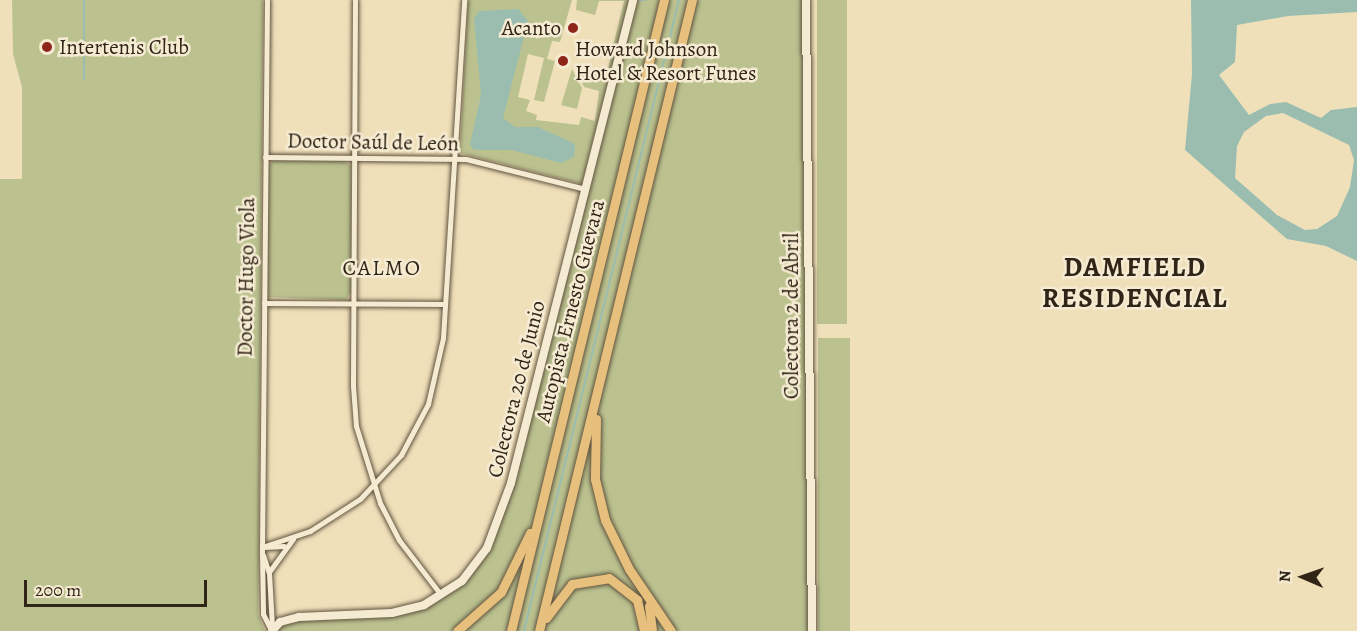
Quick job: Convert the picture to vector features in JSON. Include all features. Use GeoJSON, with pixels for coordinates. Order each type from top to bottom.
{"type":"FeatureCollection","features":[{"type":"Feature","properties":{"kind":"highway","name":"Autopista Ernesto Guevara"},"geometry":{"type":"LineString","coordinates":[[511,631],[664,0]]}},
{"type":"Feature","properties":{"kind":"highway","name":"Autopista Ernesto Guevara"},"geometry":{"type":"LineString","coordinates":[[539,631],[692,0]]}},
{"type":"Feature","properties":{"kind":"highway"},"geometry":{"type":"LineString","coordinates":[[596,398],[597,491],[610,533],[646,598],[671,631]]}},
{"type":"Feature","properties":{"kind":"highway"},"geometry":{"type":"LineString","coordinates":[[457,631],[501,592],[544,495]]}},
{"type":"Feature","properties":{"kind":"highway"},"geometry":{"type":"LineString","coordinates":[[539,631],[561,595],[581,579],[595,577],[615,581],[632,593],[642,609],[644,631]]}},
{"type":"Feature","properties":{"kind":"highway"},"geometry":{"type":"LineString","coordinates":[[646,598],[652,631]]}},
{"type":"Feature","properties":{"kind":"main road","name":"Colectora 20 de Junio"},"geometry":{"type":"LineString","coordinates":[[272,629],[299,617],[408,610],[442,597],[479,561],[503,510],[633,0]]}},
{"type":"Feature","properties":{"kind":"main road","name":"Colectora 2 de Abril"},"geometry":{"type":"LineString","coordinates":[[806,0],[812,631]]}},
{"type":"Feature","properties":{"kind":"street","name":"Doctor Hugo Viola"},"geometry":{"type":"LineString","coordinates":[[267,0],[262,550],[263,614],[272,629]]}},
{"type":"Feature","properties":{"kind":"street"},"geometry":{"type":"LineString","coordinates":[[355,0],[354,405],[373,486],[399,540],[442,597]]}},
{"type":"Feature","properties":{"kind":"street"},"geometry":{"type":"LineString","coordinates":[[262,550],[294,538],[342,512],[373,486],[401,455],[428,404],[441,358],[464,0]]}},
{"type":"Feature","properties":{"kind":"street","name":"Doctor Saúl de León"},"geometry":{"type":"LineString","coordinates":[[265,157],[454,158],[585,189]]}},
{"type":"Feature","properties":{"kind":"street"},"geometry":{"type":"LineString","coordinates":[[264,303],[445,304]]}},
{"type":"Feature","properties":{"kind":"street"},"geometry":{"type":"LineString","coordinates":[[269,573],[286,545],[294,538]]}},
{"type":"Feature","properties":{"kind":"street"},"geometry":{"type":"LineString","coordinates":[[262,550],[286,545]]}},
{"type":"Feature","properties":{"kind":"street","name":"Doctor Hugo Viola"},"geometry":{"type":"LineString","coordinates":[[262,550],[269,573],[272,629]]}},
{"type":"Feature","properties":{"kind":"green space"},"geometry":{"type":"Polygon","coordinates":[[[12,0],[263,0],[258,614],[265,631],[0,631],[0,179],[22,179],[22,87],[13,54],[12,0]]]}},
{"type":"Feature","properties":{"kind":"green space"},"geometry":{"type":"Polygon","coordinates":[[[468,0],[572,0],[560,42],[552,41],[547,59],[555,61],[544,102],[534,100],[544,58],[528,54],[518,97],[530,100],[526,111],[537,115],[536,120],[579,125],[581,117],[595,121],[599,91],[584,87],[576,70],[606,76],[612,53],[615,54],[582,184],[460,153],[468,0]]]}},
{"type":"Feature","properties":{"kind":"green space"},"geometry":{"type":"Polygon","coordinates":[[[577,0],[629,0],[617,47],[613,46],[624,1],[599,1],[595,15],[576,10],[577,0]]]}},
{"type":"Feature","properties":{"kind":"green space"},"geometry":{"type":"Polygon","coordinates":[[[633,0],[806,0],[812,631],[274,631],[280,622],[408,610],[462,581],[495,532],[633,0]]]}},
{"type":"Feature","properties":{"kind":"green space"},"geometry":{"type":"Polygon","coordinates":[[[817,0],[847,0],[847,324],[817,324],[817,0]]]}},
{"type":"Feature","properties":{"kind":"green space"},"geometry":{"type":"Polygon","coordinates":[[[572,69],[582,88],[577,109],[561,105],[572,69]]]}},
{"type":"Feature","properties":{"kind":"green space"},"geometry":{"type":"Polygon","coordinates":[[[274,161],[344,161],[351,166],[351,292],[346,300],[268,297],[267,166],[274,161]]]}},
{"type":"Feature","properties":{"kind":"green space"},"geometry":{"type":"Polygon","coordinates":[[[818,338],[850,338],[850,631],[818,631],[818,338]]]}},
{"type":"Feature","properties":{"kind":"shaded area"},"geometry":{"type":"Polygon","coordinates":[[[1191,0],[1357,0],[1357,12],[1288,16],[1237,25],[1235,62],[1219,75],[1249,115],[1270,104],[1286,102],[1321,118],[1331,110],[1357,107],[1357,261],[1326,246],[1287,239],[1185,150],[1192,74],[1191,0]],[[1283,113],[1266,116],[1244,132],[1237,146],[1235,178],[1277,215],[1305,230],[1317,229],[1337,216],[1350,187],[1354,160],[1349,145],[1283,113]]]}},
{"type":"Feature","properties":{"kind":"shaded area"},"geometry":{"type":"Polygon","coordinates":[[[518,9],[528,21],[503,118],[515,127],[538,127],[575,144],[574,157],[561,163],[512,150],[474,150],[470,145],[481,95],[474,19],[479,11],[518,9]]]}},
{"type":"Feature","properties":{"kind":"waterway"},"geometry":{"type":"LineString","coordinates":[[84,0],[84,80]]}},
{"type":"Feature","properties":{"kind":"waterway"},"geometry":{"type":"LineString","coordinates":[[639,0],[645,0]]}},
{"type":"Feature","properties":{"kind":"waterway"},"geometry":{"type":"LineString","coordinates":[[524,631],[679,0]]}},
{"type":"Feature","properties":{"kind":"place","name":"Acanto"},"geometry":{"type":"Point","coordinates":[573,28]}},
{"type":"Feature","properties":{"kind":"place","name":"Intertenis Club"},"geometry":{"type":"Point","coordinates":[47,47]}},
{"type":"Feature","properties":{"kind":"place","name":"Howard Johnson Hotel & Resort Funes"},"geometry":{"type":"Point","coordinates":[563,61]}},
{"type":"Feature","properties":{"kind":"district","name":"CALMO"},"geometry":{"type":"Point","coordinates":[382,269]}},
{"type":"Feature","properties":{"kind":"district","name":"DAMFIELD RESIDENCIAL"},"geometry":{"type":"Point","coordinates":[1135,282]}}]}
